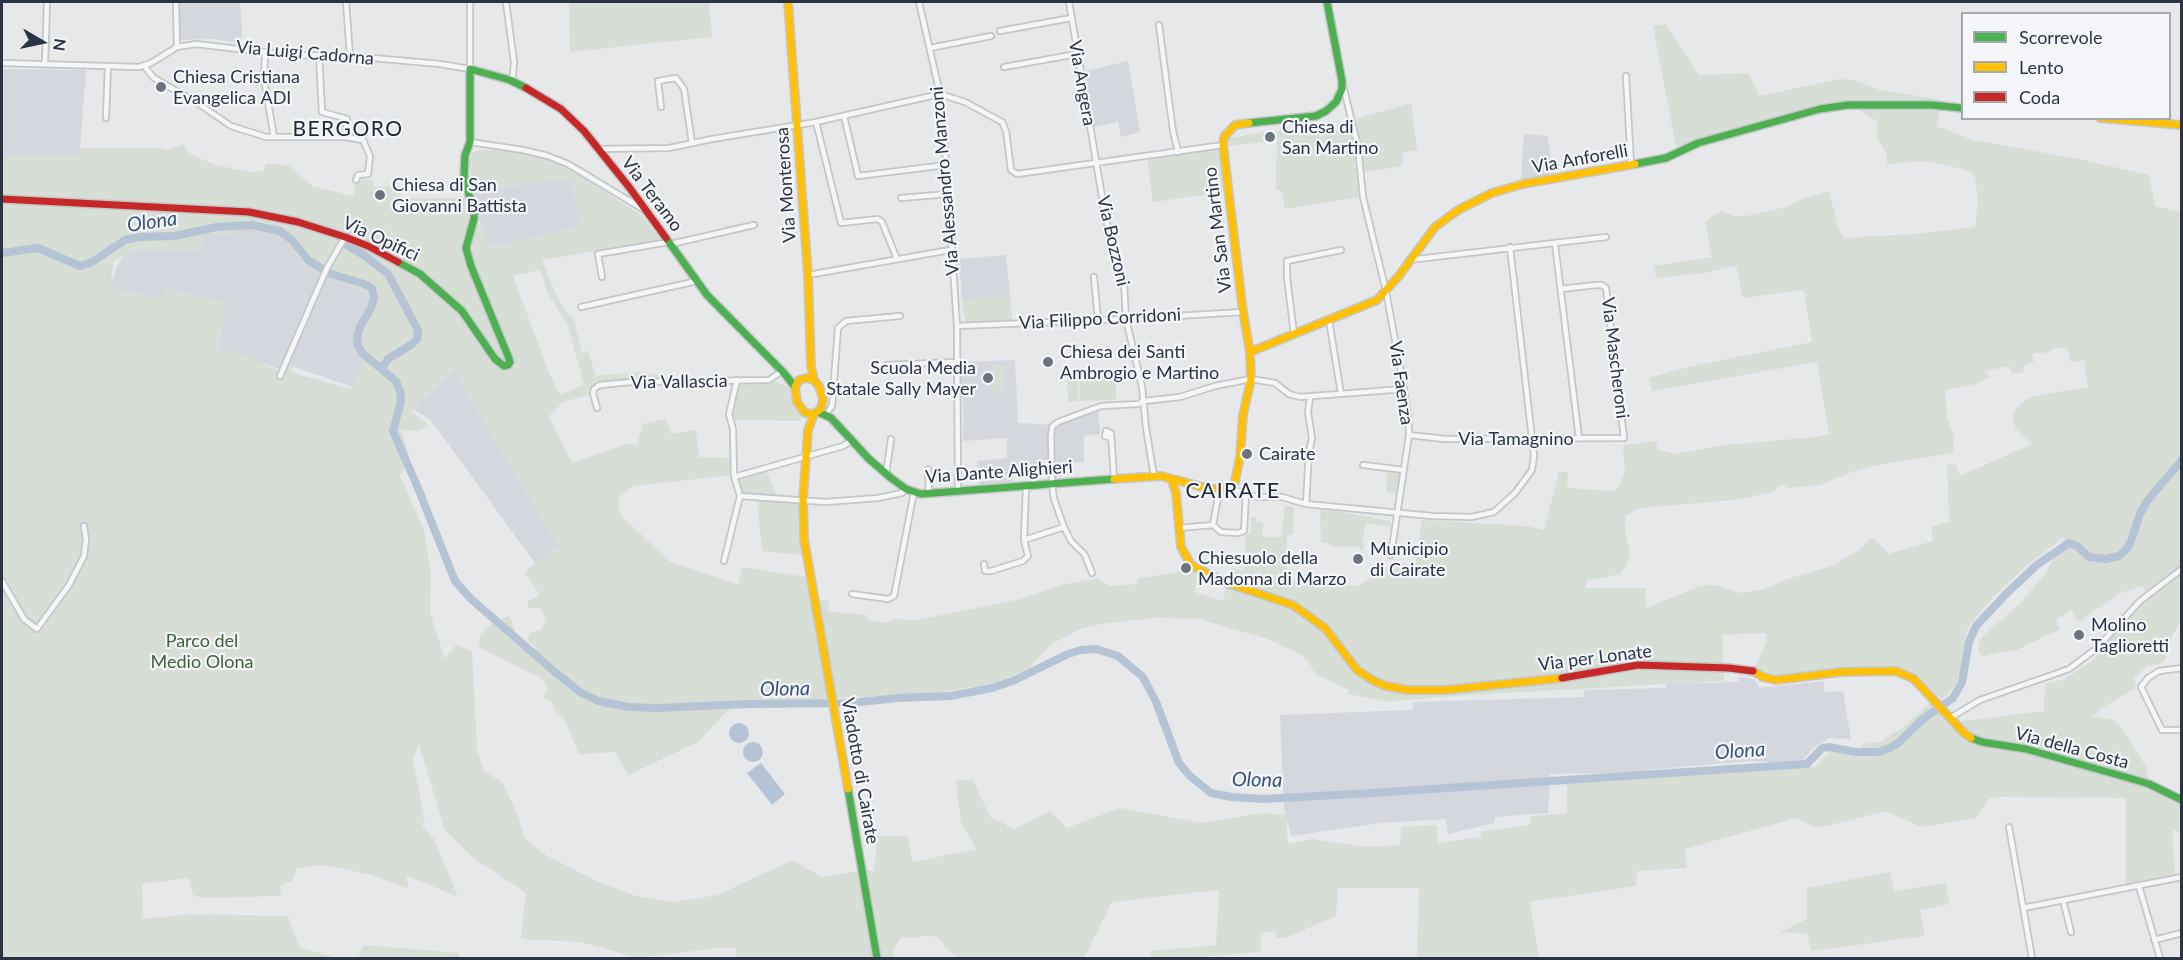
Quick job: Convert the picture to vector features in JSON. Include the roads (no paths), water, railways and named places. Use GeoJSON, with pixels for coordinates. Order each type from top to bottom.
{"type":"FeatureCollection","features":[{"type":"Feature","properties":{"kind":"street"},"geometry":{"type":"LineString","coordinates":[[45,64],[46,2]]}},
{"type":"Feature","properties":{"kind":"street"},"geometry":{"type":"LineString","coordinates":[[176,2],[177,47]]}},
{"type":"Feature","properties":{"kind":"street"},"geometry":{"type":"LineString","coordinates":[[346,2],[350,56]]}},
{"type":"Feature","properties":{"kind":"street"},"geometry":{"type":"LineString","coordinates":[[470,2],[470,69]]}},
{"type":"Feature","properties":{"kind":"street"},"geometry":{"type":"LineString","coordinates":[[506,2],[514,62],[513,75],[510,80]]}},
{"type":"Feature","properties":{"kind":"street","name":"Via Monterosa"},"geometry":{"type":"LineString","coordinates":[[788,2],[808,275],[811,366],[804,381]]}},
{"type":"Feature","properties":{"kind":"street","name":"Via Alessandro Manzoni"},"geometry":{"type":"LineString","coordinates":[[919,2],[940,94],[946,165],[950,250],[957,326],[958,491]]}},
{"type":"Feature","properties":{"kind":"street","name":"Via Angera"},"geometry":{"type":"LineString","coordinates":[[1069,2],[1096,164]]}},
{"type":"Feature","properties":{"kind":"street"},"geometry":{"type":"LineString","coordinates":[[600,149],[669,148],[816,122],[940,94],[965,102],[1002,122],[1006,131],[1011,170],[1014,173],[1096,164],[1222,145],[1224,137],[1235,125],[1316,116],[1333,106],[1339,97],[1342,81],[1327,2]]}},
{"type":"Feature","properties":{"kind":"street"},"geometry":{"type":"LineString","coordinates":[[1000,31],[1071,18]]}},
{"type":"Feature","properties":{"kind":"street"},"geometry":{"type":"LineString","coordinates":[[1159,25],[1173,131],[1178,152]]}},
{"type":"Feature","properties":{"kind":"street"},"geometry":{"type":"LineString","coordinates":[[930,48],[991,36]]}},
{"type":"Feature","properties":{"kind":"street","name":"Via Luigi Cadorna"},"geometry":{"type":"LineString","coordinates":[[144,66],[177,47],[209,45],[265,52],[350,56],[470,69]]}},
{"type":"Feature","properties":{"kind":"street"},"geometry":{"type":"LineString","coordinates":[[265,52],[264,79],[274,137]]}},
{"type":"Feature","properties":{"kind":"street"},"geometry":{"type":"LineString","coordinates":[[1004,67],[1077,54]]}},
{"type":"Feature","properties":{"kind":"street"},"geometry":{"type":"LineString","coordinates":[[320,56],[322,112],[347,119],[345,137]]}},
{"type":"Feature","properties":{"kind":"street"},"geometry":{"type":"LineString","coordinates":[[2,63],[144,66],[154,78],[231,126],[266,137],[345,137],[363,140],[370,156],[368,174],[358,175],[356,180]]}},
{"type":"Feature","properties":{"kind":"street"},"geometry":{"type":"LineString","coordinates":[[106,118],[108,66]]}},
{"type":"Feature","properties":{"kind":"street","name":"Via Teramo"},"geometry":{"type":"LineString","coordinates":[[470,69],[510,80],[561,109],[584,130],[707,295],[783,372],[804,381]]}},
{"type":"Feature","properties":{"kind":"street","name":"Via Opifici"},"geometry":{"type":"LineString","coordinates":[[2,199],[249,212],[298,222],[345,237],[420,274],[462,311],[500,364],[508,365],[510,362],[508,356],[467,255],[467,241],[474,219],[474,211],[464,178],[465,155],[470,142],[470,69]]}},
{"type":"Feature","properties":{"kind":"street"},"geometry":{"type":"LineString","coordinates":[[1626,76],[1631,165]]}},
{"type":"Feature","properties":{"kind":"street"},"geometry":{"type":"LineString","coordinates":[[661,107],[658,81],[676,78],[684,88],[692,143]]}},
{"type":"Feature","properties":{"kind":"street","name":"Via Faenza"},"geometry":{"type":"LineString","coordinates":[[1342,81],[1358,147],[1363,197],[1386,291],[1404,389],[1409,435],[1390,555]]}},
{"type":"Feature","properties":{"kind":"street"},"geometry":{"type":"LineString","coordinates":[[1339,97],[1347,101]]}},
{"type":"Feature","properties":{"kind":"street","name":"Via Anforelli"},"geometry":{"type":"LineString","coordinates":[[1250,352],[1369,304],[1386,291],[1430,231],[1445,218],[1492,193],[1523,184],[1666,158],[1698,143],[1833,106],[1931,105],[1961,108]]}},
{"type":"Feature","properties":{"kind":"street"},"geometry":{"type":"LineString","coordinates":[[844,116],[858,176],[946,165]]}},
{"type":"Feature","properties":{"kind":"street"},"geometry":{"type":"LineString","coordinates":[[2123,120],[2181,125]]}},
{"type":"Feature","properties":{"kind":"street"},"geometry":{"type":"LineString","coordinates":[[816,122],[841,223],[878,219],[882,222],[897,259]]}},
{"type":"Feature","properties":{"kind":"street"},"geometry":{"type":"LineString","coordinates":[[470,142],[549,156],[568,164],[647,212]]}},
{"type":"Feature","properties":{"kind":"street","name":"Via San Martino"},"geometry":{"type":"LineString","coordinates":[[1222,145],[1250,352],[1251,379],[1243,415],[1240,457],[1231,489]]}},
{"type":"Feature","properties":{"kind":"street","name":"Via Bozzoni"},"geometry":{"type":"LineString","coordinates":[[1096,164],[1106,220],[1124,283],[1126,319],[1144,401],[1154,476]]}},
{"type":"Feature","properties":{"kind":"street"},"geometry":{"type":"LineString","coordinates":[[901,198],[948,194]]}},
{"type":"Feature","properties":{"kind":"street"},"geometry":{"type":"LineString","coordinates":[[602,277],[598,254],[670,243],[754,225]]}},
{"type":"Feature","properties":{"kind":"street"},"geometry":{"type":"LineString","coordinates":[[280,376],[327,268],[345,237]]}},
{"type":"Feature","properties":{"kind":"street"},"geometry":{"type":"LineString","coordinates":[[1409,260],[1606,237]]}},
{"type":"Feature","properties":{"kind":"street"},"geometry":{"type":"LineString","coordinates":[[1555,244],[1579,438]]}},
{"type":"Feature","properties":{"kind":"street"},"geometry":{"type":"LineString","coordinates":[[1212,525],[1219,491],[1231,489],[1264,498],[1282,497],[1306,504],[1432,516],[1472,517],[1494,512],[1515,493],[1532,470],[1534,456],[1510,247]]}},
{"type":"Feature","properties":{"kind":"street"},"geometry":{"type":"LineString","coordinates":[[808,275],[950,250]]}},
{"type":"Feature","properties":{"kind":"street"},"geometry":{"type":"LineString","coordinates":[[1294,334],[1287,261],[1341,250]]}},
{"type":"Feature","properties":{"kind":"street"},"geometry":{"type":"LineString","coordinates":[[1094,277],[1098,320]]}},
{"type":"Feature","properties":{"kind":"street"},"geometry":{"type":"LineString","coordinates":[[581,307],[697,281]]}},
{"type":"Feature","properties":{"kind":"street","name":"Via Mascheroni"},"geometry":{"type":"LineString","coordinates":[[1561,289],[1596,285],[1606,288],[1624,438]]}},
{"type":"Feature","properties":{"kind":"street","name":"Via Filippo Corridoni"},"geometry":{"type":"LineString","coordinates":[[957,326],[1243,312]]}},
{"type":"Feature","properties":{"kind":"street"},"geometry":{"type":"LineString","coordinates":[[805,455],[809,422],[816,413],[832,406],[838,328],[846,321],[900,316]]}},
{"type":"Feature","properties":{"kind":"street"},"geometry":{"type":"LineString","coordinates":[[1329,320],[1341,394]]}},
{"type":"Feature","properties":{"kind":"street"},"geometry":{"type":"LineString","coordinates":[[887,365],[956,362]]}},
{"type":"Feature","properties":{"kind":"street","name":"Via Vallascia"},"geometry":{"type":"LineString","coordinates":[[597,408],[592,393],[600,386],[631,382],[772,380],[783,372]]}},
{"type":"Feature","properties":{"kind":"street"},"geometry":{"type":"LineString","coordinates":[[1092,573],[1085,555],[1071,541],[1064,527],[1052,484],[1052,428],[1058,422],[1101,406],[1130,405],[1180,397],[1215,386],[1251,379],[1275,383],[1289,394],[1310,398],[1404,389]]}},
{"type":"Feature","properties":{"kind":"street"},"geometry":{"type":"LineString","coordinates":[[724,561],[740,496],[734,477],[733,429],[729,409],[737,380]]}},
{"type":"Feature","properties":{"kind":"street"},"geometry":{"type":"LineString","coordinates":[[804,381],[797,402],[805,413],[805,455]]}},
{"type":"Feature","properties":{"kind":"street","name":"Via Dante Alighieri"},"geometry":{"type":"LineString","coordinates":[[804,381],[822,393],[826,407],[840,428]]}},
{"type":"Feature","properties":{"kind":"street"},"geometry":{"type":"LineString","coordinates":[[1306,504],[1312,438],[1308,412],[1310,398]]}},
{"type":"Feature","properties":{"kind":"street"},"geometry":{"type":"LineString","coordinates":[[805,413],[816,413]]}},
{"type":"Feature","properties":{"kind":"street","name":"Via Dante Alighieri"},"geometry":{"type":"LineString","coordinates":[[816,413],[831,418],[851,441],[886,474],[906,489],[914,492],[929,494],[1154,476],[1219,491]]}},
{"type":"Feature","properties":{"kind":"street","name":"Via Tamagnino"},"geometry":{"type":"LineString","coordinates":[[1409,435],[1445,439],[1624,438]]}},
{"type":"Feature","properties":{"kind":"street"},"geometry":{"type":"LineString","coordinates":[[1111,438],[1114,478]]}},
{"type":"Feature","properties":{"kind":"street"},"geometry":{"type":"LineString","coordinates":[[886,474],[891,439]]}},
{"type":"Feature","properties":{"kind":"street"},"geometry":{"type":"LineString","coordinates":[[734,477],[843,446],[851,441]]}},
{"type":"Feature","properties":{"kind":"street","name":"Viadotto di Cairate"},"geometry":{"type":"LineString","coordinates":[[805,455],[804,539],[878,958]]}},
{"type":"Feature","properties":{"kind":"street"},"geometry":{"type":"LineString","coordinates":[[1363,465],[1404,470]]}},
{"type":"Feature","properties":{"kind":"street"},"geometry":{"type":"LineString","coordinates":[[928,469],[929,494]]}},
{"type":"Feature","properties":{"kind":"street"},"geometry":{"type":"LineString","coordinates":[[1172,481],[1176,493],[1179,528],[1212,525],[1221,532],[1244,531],[1246,493]]}},
{"type":"Feature","properties":{"kind":"street"},"geometry":{"type":"LineString","coordinates":[[1176,493],[1185,484]]}},
{"type":"Feature","properties":{"kind":"street"},"geometry":{"type":"LineString","coordinates":[[984,564],[986,571],[991,571],[1023,561],[1028,556],[1024,540],[1026,487]]}},
{"type":"Feature","properties":{"kind":"street"},"geometry":{"type":"LineString","coordinates":[[740,496],[825,502],[878,498],[902,493],[906,489]]}},
{"type":"Feature","properties":{"kind":"street"},"geometry":{"type":"LineString","coordinates":[[852,594],[888,599],[894,596],[914,492]]}},
{"type":"Feature","properties":{"kind":"street"},"geometry":{"type":"LineString","coordinates":[[2,581],[24,619],[37,629],[69,585],[84,556],[86,539],[84,526]]}},
{"type":"Feature","properties":{"kind":"street"},"geometry":{"type":"LineString","coordinates":[[1024,540],[1064,527]]}},
{"type":"Feature","properties":{"kind":"street","name":"Via per Lonate"},"geometry":{"type":"LineString","coordinates":[[1179,528],[1181,547],[1191,565],[1224,582],[1293,605],[1305,612],[1325,628],[1361,673],[1386,686],[1431,691],[1581,676],[1638,665],[1744,670],[1776,680],[1841,672],[1896,671],[1914,679],[1957,726]]}},
{"type":"Feature","properties":{"kind":"street"},"geometry":{"type":"LineString","coordinates":[[1949,717],[1980,700],[2069,669],[2097,648],[2140,601],[2181,569]]}},
{"type":"Feature","properties":{"kind":"street"},"geometry":{"type":"LineString","coordinates":[[2181,669],[2159,671],[2148,678],[2141,687],[2160,728],[2167,731],[2181,730]]}},
{"type":"Feature","properties":{"kind":"street","name":"Via della Costa"},"geometry":{"type":"LineString","coordinates":[[1957,726],[1977,740],[2026,749],[2130,778],[2181,800]]}},
{"type":"Feature","properties":{"kind":"street"},"geometry":{"type":"LineString","coordinates":[[2009,827],[2032,958]]}},
{"type":"Feature","properties":{"kind":"street"},"geometry":{"type":"LineString","coordinates":[[2023,908],[2181,877]]}},
{"type":"Feature","properties":{"kind":"street"},"geometry":{"type":"LineString","coordinates":[[2139,886],[2160,958]]}},
{"type":"Feature","properties":{"kind":"street"},"geometry":{"type":"LineString","coordinates":[[2063,900],[2071,932]]}},
{"type":"Feature","properties":{"kind":"street"},"geometry":{"type":"LineString","coordinates":[[2154,940],[2181,933]]}},
{"type":"Feature","properties":{"kind":"water"},"geometry":{"type":"Polygon","coordinates":[[[739,723],[746,726],[749,733],[746,740],[739,743],[732,740],[729,733],[732,726],[739,723]]]}},
{"type":"Feature","properties":{"kind":"water"},"geometry":{"type":"Polygon","coordinates":[[[753,742],[760,745],[763,752],[760,759],[753,762],[746,759],[743,752],[746,745],[753,742]]]}},
{"type":"Feature","properties":{"kind":"water"},"geometry":{"type":"Polygon","coordinates":[[[761,763],[785,794],[772,805],[747,773],[761,763]]]}},
{"type":"Feature","properties":{"kind":"waterway","name":"Olona"},"geometry":{"type":"LineString","coordinates":[[2,253],[38,248],[80,266],[92,262],[125,240],[139,237],[174,236],[217,227],[251,225],[280,231],[292,240],[309,261],[331,274],[372,288],[374,298],[360,327],[357,338],[358,346],[363,354],[396,381],[401,401],[393,431],[455,581],[471,599],[555,672],[580,692],[598,701],[629,707],[659,708],[850,703],[950,696],[992,688],[1015,680],[1068,654],[1096,649],[1118,656],[1143,677],[1156,702],[1179,763],[1190,776],[1211,793],[1232,797],[1263,799],[1372,793],[1807,764],[1822,748],[1829,747],[1856,752],[1878,752],[1890,748],[1924,718],[1953,698],[1962,682],[1969,642],[1976,626],[2008,592],[2038,564],[2069,543],[2077,546],[2089,557],[2106,559],[2119,556],[2131,541],[2147,501],[2182,460]]}},
{"type":"Feature","properties":{"kind":"waterway","name":"Olona"},"geometry":{"type":"LineString","coordinates":[[345,244],[388,274],[418,330],[417,339],[388,359],[382,368]]}},
{"type":"Feature","properties":{"kind":"place","name":"Chiesa Cristiana Evangelica ADI"},"geometry":{"type":"Point","coordinates":[161,87]}},
{"type":"Feature","properties":{"kind":"place","name":"Chiesa di San Martino"},"geometry":{"type":"Point","coordinates":[1270,137]}},
{"type":"Feature","properties":{"kind":"place","name":"Chiesa di San Giovanni Battista"},"geometry":{"type":"Point","coordinates":[380,195]}},
{"type":"Feature","properties":{"kind":"place","name":"Chiesa dei Santi Ambrogio e Martino"},"geometry":{"type":"Point","coordinates":[1048,362]}},
{"type":"Feature","properties":{"kind":"place","name":"Scuola Media Statale Sally Mayer"},"geometry":{"type":"Point","coordinates":[988,378]}},
{"type":"Feature","properties":{"kind":"place","name":"Cairate"},"geometry":{"type":"Point","coordinates":[1247,454]}},
{"type":"Feature","properties":{"kind":"place","name":"Municipio di Cairate"},"geometry":{"type":"Point","coordinates":[1358,559]}},
{"type":"Feature","properties":{"kind":"place","name":"Chiesuolo della Madonna di Marzo"},"geometry":{"type":"Point","coordinates":[1186,568]}},
{"type":"Feature","properties":{"kind":"place","name":"Molino Taglioretti"},"geometry":{"type":"Point","coordinates":[2079,635]}},
{"type":"Feature","properties":{"kind":"district","name":"BERGORO"},"geometry":{"type":"Point","coordinates":[348,129]}},
{"type":"Feature","properties":{"kind":"district","name":"CAIRATE"},"geometry":{"type":"Point","coordinates":[1233,491]}},
{"type":"Feature","properties":{"kind":"park label","name":"Parco del Medio Olona"},"geometry":{"type":"Point","coordinates":[202,651]}}]}
